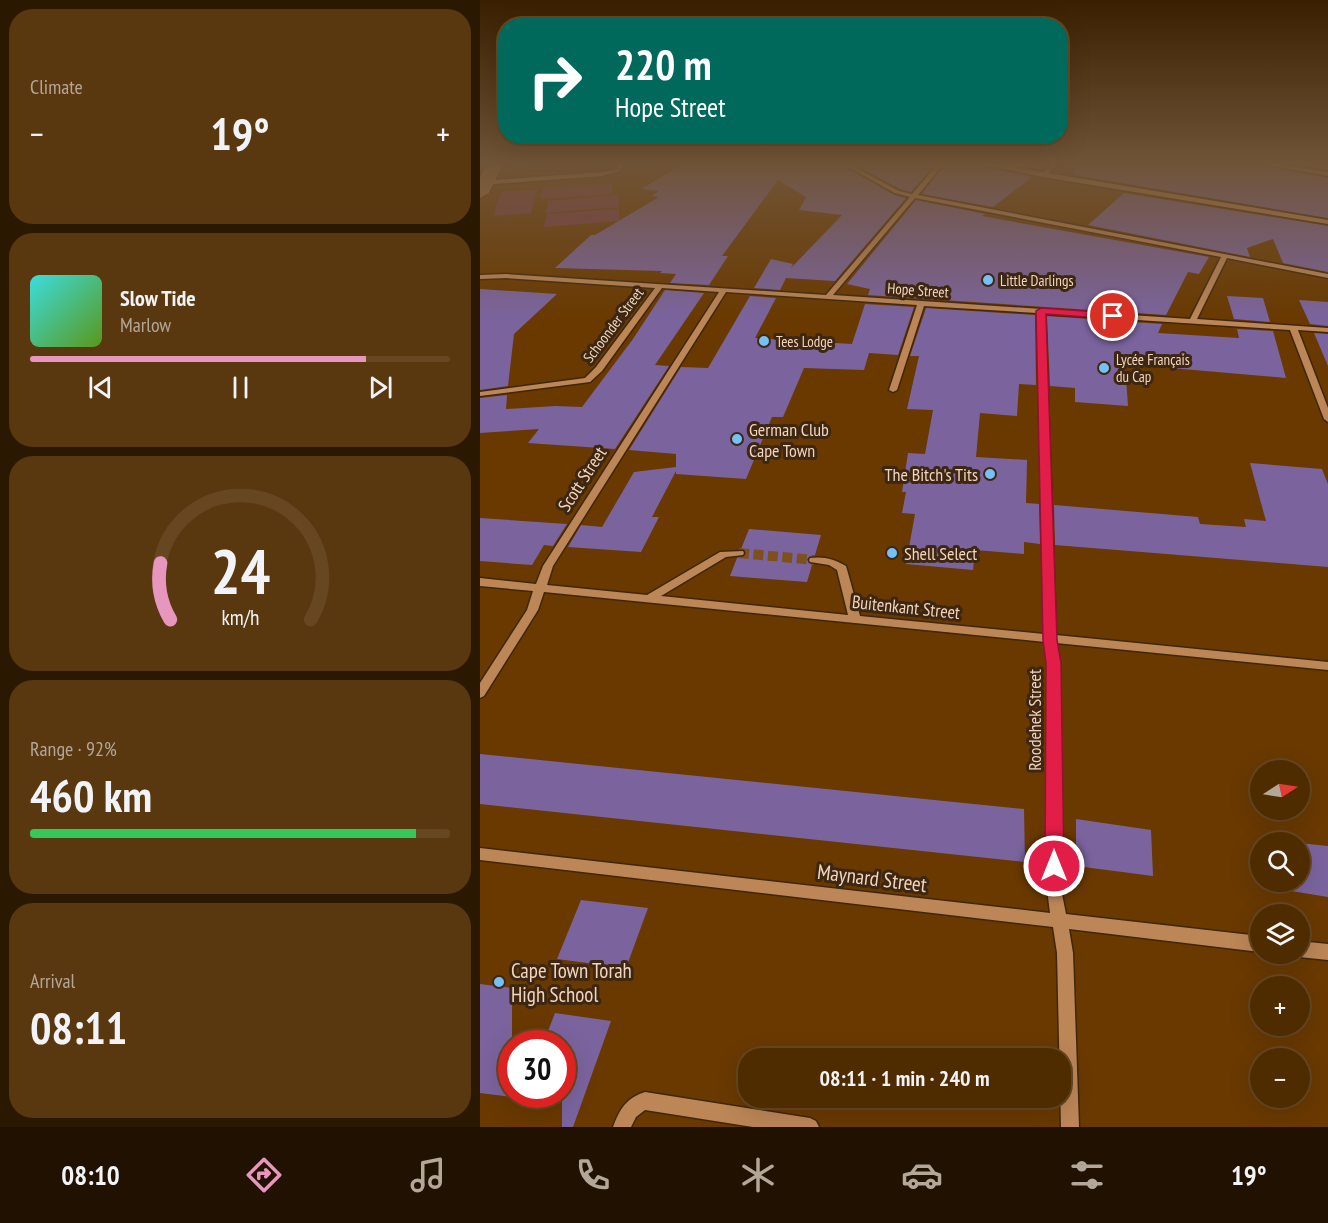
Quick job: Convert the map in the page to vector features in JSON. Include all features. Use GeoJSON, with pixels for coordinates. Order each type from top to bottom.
{"type":"FeatureCollection","features":[{"type":"Feature","properties":{"kind":"street"},"geometry":{"type":"LineString","coordinates":[[828,297],[897,215]]}},
{"type":"Feature","properties":{"kind":"street"},"geometry":{"type":"LineString","coordinates":[[1019,215],[1328,276]]}},
{"type":"Feature","properties":{"kind":"street"},"geometry":{"type":"LineString","coordinates":[[1283,215],[1328,222]]}},
{"type":"Feature","properties":{"kind":"street"},"geometry":{"type":"LineString","coordinates":[[1192,321],[1225,256]]}},
{"type":"Feature","properties":{"kind":"street","name":"Hope Street"},"geometry":{"type":"LineString","coordinates":[[480,271],[506,276]]}},
{"type":"Feature","properties":{"kind":"street","name":"Hope Street"},"geometry":{"type":"LineString","coordinates":[[480,277],[506,276],[1328,330]]}},
{"type":"Feature","properties":{"kind":"street","name":"Schoonder Street"},"geometry":{"type":"LineString","coordinates":[[480,394],[587,380],[599,369],[660,286]]}},
{"type":"Feature","properties":{"kind":"street","name":"Scott Street"},"geometry":{"type":"LineString","coordinates":[[480,693],[532,610],[548,566],[724,290]]}},
{"type":"Feature","properties":{"kind":"street"},"geometry":{"type":"LineString","coordinates":[[893,390],[921,303]]}},
{"type":"Feature","properties":{"kind":"street","name":"Roodehek Street"},"geometry":{"type":"LineString","coordinates":[[1041,311],[1050,640],[1054,663],[1054,889],[1065,953],[1070,1127]]}},
{"type":"Feature","properties":{"kind":"street"},"geometry":{"type":"LineString","coordinates":[[1293,328],[1328,419]]}},
{"type":"Feature","properties":{"kind":"street"},"geometry":{"type":"LineString","coordinates":[[648,599],[724,554],[739,553]]}},
{"type":"Feature","properties":{"kind":"street"},"geometry":{"type":"LineString","coordinates":[[814,560],[832,562],[842,568],[855,620]]}},
{"type":"Feature","properties":{"kind":"street","name":"Buitenkant Street"},"geometry":{"type":"LineString","coordinates":[[480,582],[1328,666]]}},
{"type":"Feature","properties":{"kind":"street","name":"Maynard Street"},"geometry":{"type":"LineString","coordinates":[[480,854],[1250,943]]}},
{"type":"Feature","properties":{"kind":"street"},"geometry":{"type":"LineString","coordinates":[[1310,950],[1328,952]]}},
{"type":"Feature","properties":{"kind":"street"},"geometry":{"type":"LineString","coordinates":[[622,1127],[626,1116],[636,1103],[645,1101],[810,1127]]}},
{"type":"Feature","properties":{"kind":"shaded area"},"geometry":{"type":"Polygon","coordinates":[[[547,215],[619,215],[619,221],[544,227],[547,215]]]}},
{"type":"Feature","properties":{"kind":"building"},"geometry":{"type":"Polygon","coordinates":[[[629,215],[753,215],[722,256],[728,256],[709,285],[670,283],[676,274],[660,273],[662,271],[555,268],[591,235],[595,235],[629,215]]]}},
{"type":"Feature","properties":{"kind":"building"},"geometry":{"type":"Polygon","coordinates":[[[839,215],[892,215],[835,281],[786,278],[780,290],[754,288],[771,259],[793,264],[791,268],[842,215],[839,215]]]}},
{"type":"Feature","properties":{"kind":"building"},"geometry":{"type":"Polygon","coordinates":[[[904,215],[984,215],[982,216],[1209,257],[1199,274],[1188,272],[1166,315],[868,295],[870,289],[847,284],[904,215]]]}},
{"type":"Feature","properties":{"kind":"building"},"geometry":{"type":"Polygon","coordinates":[[[1100,215],[1257,215],[1328,226],[1328,272],[1283,263],[1273,239],[1247,248],[1250,257],[1088,225],[1100,215]]]}},
{"type":"Feature","properties":{"kind":"building"},"geometry":{"type":"Polygon","coordinates":[[[1308,215],[1328,215],[1328,218],[1308,215]]]}},
{"type":"Feature","properties":{"kind":"building"},"geometry":{"type":"Polygon","coordinates":[[[480,289],[557,294],[514,334],[508,386],[480,390],[480,289]]]}},
{"type":"Feature","properties":{"kind":"building"},"geometry":{"type":"Polygon","coordinates":[[[665,290],[704,293],[655,365],[669,366],[615,449],[528,443],[539,429],[480,433],[480,398],[507,395],[506,409],[582,407],[633,339],[665,290]]]}},
{"type":"Feature","properties":{"kind":"building"},"geometry":{"type":"Polygon","coordinates":[[[750,296],[776,298],[755,338],[852,344],[865,304],[914,307],[898,355],[869,353],[864,370],[804,368],[783,417],[772,417],[746,479],[676,474],[676,471],[652,517],[659,517],[641,552],[568,547],[581,525],[602,527],[634,472],[676,467],[676,454],[629,450],[681,367],[708,368],[750,296]]]}},
{"type":"Feature","properties":{"kind":"building"},"geometry":{"type":"Polygon","coordinates":[[[1227,296],[1263,298],[1270,322],[1234,319],[1227,296]]]}},
{"type":"Feature","properties":{"kind":"building"},"geometry":{"type":"Polygon","coordinates":[[[1299,300],[1328,302],[1328,326],[1310,324],[1299,300]]]}},
{"type":"Feature","properties":{"kind":"building"},"geometry":{"type":"Polygon","coordinates":[[[926,308],[1035,315],[1036,385],[1019,384],[1017,416],[980,413],[976,457],[1027,460],[1026,503],[1039,504],[1040,544],[1024,542],[1024,554],[975,550],[973,570],[906,564],[915,514],[902,513],[906,492],[902,492],[908,453],[925,454],[933,410],[907,409],[919,356],[910,356],[926,308]]]}},
{"type":"Feature","properties":{"kind":"building"},"geometry":{"type":"Polygon","coordinates":[[[1047,316],[1162,324],[1158,333],[1239,338],[1237,329],[1273,331],[1286,378],[1125,364],[1128,406],[1075,402],[1075,388],[1050,386],[1047,316]]]}},
{"type":"Feature","properties":{"kind":"building"},"geometry":{"type":"Polygon","coordinates":[[[1314,333],[1328,334],[1328,366],[1314,333]]]}},
{"type":"Feature","properties":{"kind":"building"},"geometry":{"type":"Polygon","coordinates":[[[1250,463],[1322,469],[1328,484],[1328,567],[1055,545],[1054,505],[1198,517],[1200,524],[1246,527],[1244,519],[1266,521],[1250,463]]]}},
{"type":"Feature","properties":{"kind":"building"},"geometry":{"type":"Polygon","coordinates":[[[480,518],[567,524],[553,546],[544,545],[532,565],[480,561],[480,518]]]}},
{"type":"Feature","properties":{"kind":"building"},"geometry":{"type":"Polygon","coordinates":[[[749,529],[821,535],[815,555],[807,559],[812,565],[807,582],[730,576],[737,558],[746,554],[745,550],[741,549],[749,529]]]}},
{"type":"Feature","properties":{"kind":"building"},"geometry":{"type":"Polygon","coordinates":[[[480,754],[1024,809],[1025,862],[480,804],[480,754]]]}},
{"type":"Feature","properties":{"kind":"building"},"geometry":{"type":"Polygon","coordinates":[[[1076,819],[1151,830],[1153,876],[1076,866],[1076,819]]]}},
{"type":"Feature","properties":{"kind":"building"},"geometry":{"type":"Polygon","coordinates":[[[1310,844],[1328,846],[1328,897],[1297,892],[1310,892],[1310,844]]]}},
{"type":"Feature","properties":{"kind":"building"},"geometry":{"type":"Polygon","coordinates":[[[581,900],[648,908],[626,968],[557,959],[581,900]]]}},
{"type":"Feature","properties":{"kind":"building"},"geometry":{"type":"Polygon","coordinates":[[[480,984],[512,988],[512,1030],[498,1030],[498,1095],[480,1093],[480,984]]]}},
{"type":"Feature","properties":{"kind":"building"},"geometry":{"type":"Polygon","coordinates":[[[555,1013],[611,1021],[573,1127],[562,1127],[562,1108],[576,1108],[576,1030],[548,1030],[555,1013]]]}},
{"type":"Feature","properties":{"kind":"tunnel"},"geometry":{"type":"LineString","coordinates":[[739,553],[814,560]]}},
{"type":"Feature","properties":{"kind":"place","name":"Little Darlings"},"geometry":{"type":"Point","coordinates":[988,280]}},
{"type":"Feature","properties":{"kind":"place","name":"Tees Lodge"},"geometry":{"type":"Point","coordinates":[764,341]}},
{"type":"Feature","properties":{"kind":"place","name":"Lycée Français du Cap"},"geometry":{"type":"Point","coordinates":[1104,368]}},
{"type":"Feature","properties":{"kind":"place","name":"German Club Cape Town"},"geometry":{"type":"Point","coordinates":[737,439]}},
{"type":"Feature","properties":{"kind":"place","name":"The Bitch's Tits"},"geometry":{"type":"Point","coordinates":[990,474]}},
{"type":"Feature","properties":{"kind":"place","name":"Shell Select"},"geometry":{"type":"Point","coordinates":[892,553]}},
{"type":"Feature","properties":{"kind":"place","name":"Cape Town Torah High School"},"geometry":{"type":"Point","coordinates":[499,982]}},
{"type":"Feature","properties":{"kind":"route"},"geometry":{"type":"LineString","coordinates":[[1054,866],[1054,663],[1050,640],[1041,311],[1113,316]]}}]}
